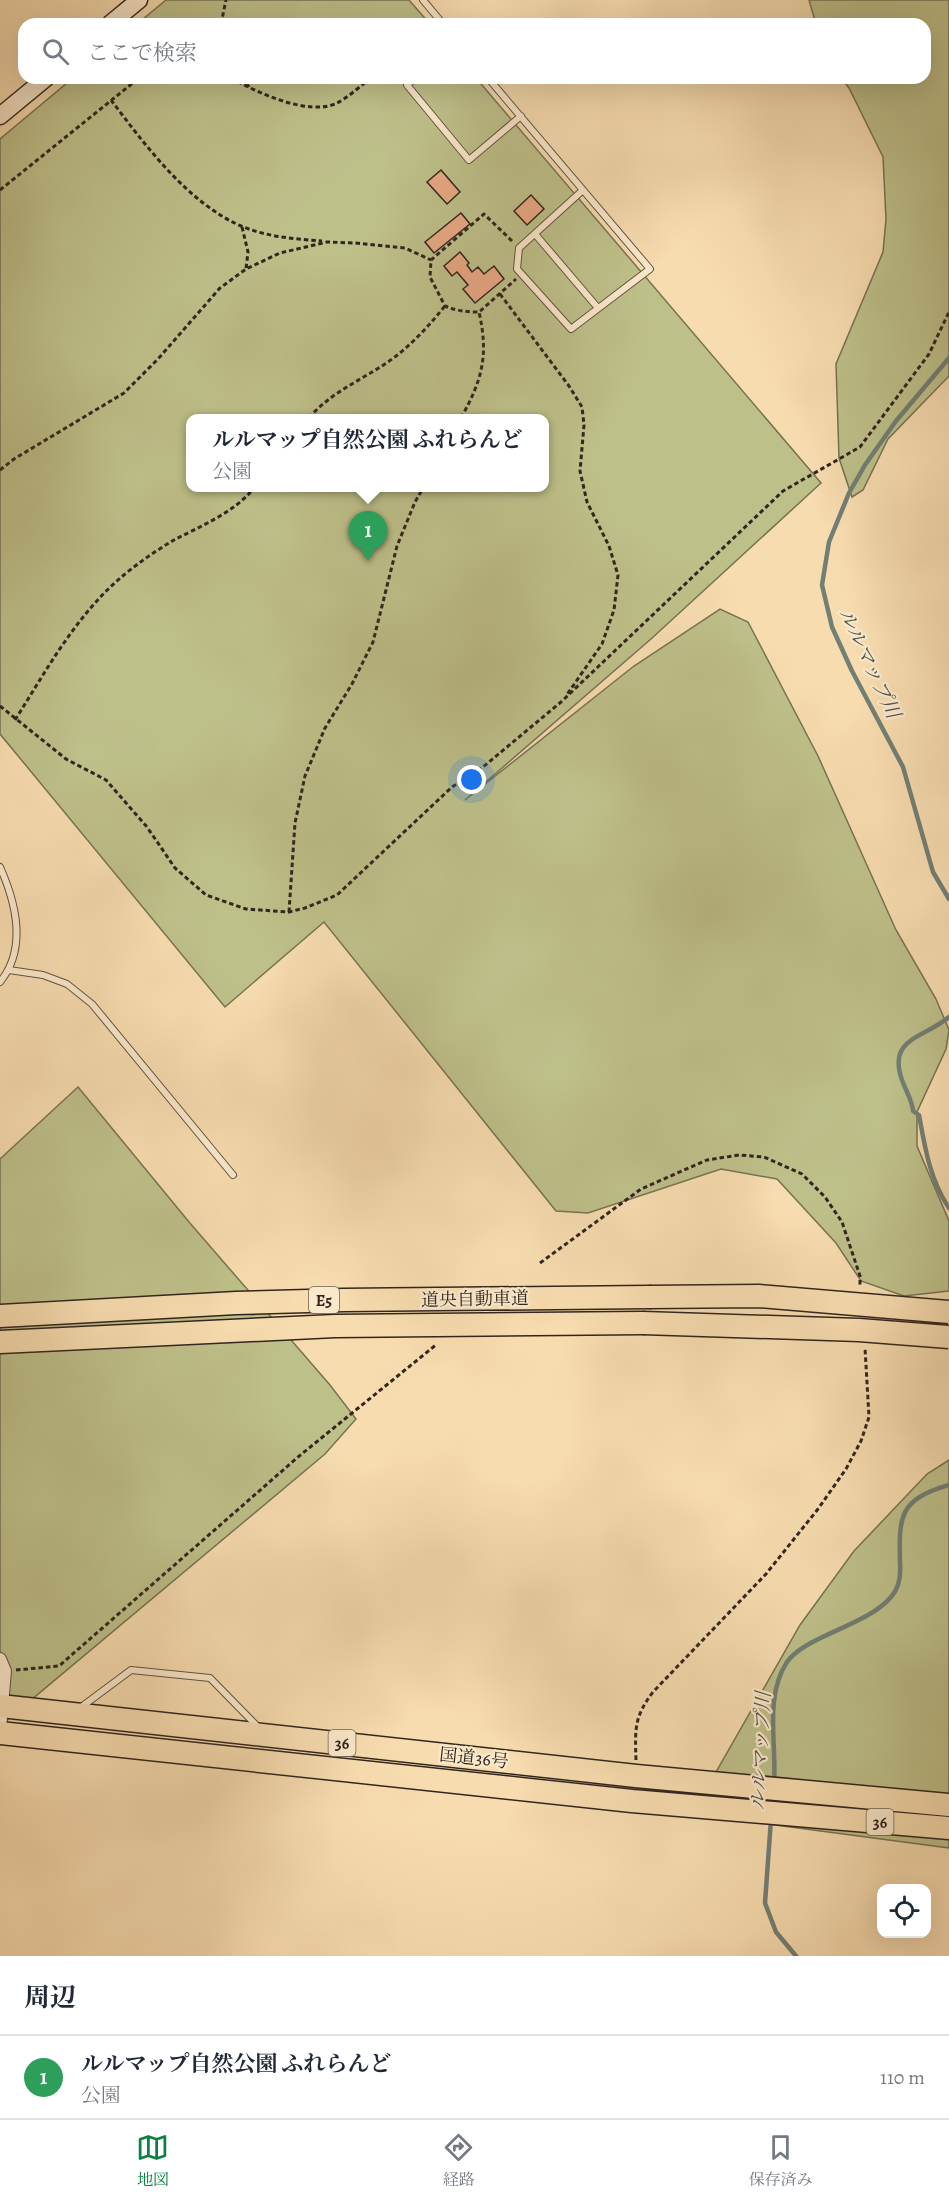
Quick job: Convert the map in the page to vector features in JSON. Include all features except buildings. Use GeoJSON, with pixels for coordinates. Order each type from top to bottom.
{"type":"FeatureCollection","features":[{"type":"Feature","properties":{"kind":"highway","name":"道央自動車道"},"geometry":{"type":"LineString","coordinates":[[0,1316],[248,1303],[759,1296],[949,1312]]}},
{"type":"Feature","properties":{"kind":"highway","name":"道央自動車道"},"geometry":{"type":"LineString","coordinates":[[0,1342],[335,1326],[644,1323],[859,1330],[949,1337]]}},
{"type":"Feature","properties":{"kind":"highway","name":"国道36号"},"geometry":{"type":"LineString","coordinates":[[1,1706],[636,1776],[949,1805]]}},
{"type":"Feature","properties":{"kind":"highway","name":"国道36号"},"geometry":{"type":"LineString","coordinates":[[0,1731],[682,1805],[949,1828]]}},
{"type":"Feature","properties":{"kind":"street"},"geometry":{"type":"LineString","coordinates":[[117,18],[139,0]]}},
{"type":"Feature","properties":{"kind":"street"},"geometry":{"type":"LineString","coordinates":[[0,116],[39,84]]}},
{"type":"Feature","properties":{"kind":"street"},"geometry":{"type":"LineString","coordinates":[[0,1659],[6,1671],[0,1731]]}},
{"type":"Feature","properties":{"kind":"lane"},"geometry":{"type":"LineString","coordinates":[[423,0],[438,18]]}},
{"type":"Feature","properties":{"kind":"lane"},"geometry":{"type":"LineString","coordinates":[[407,84],[469,160],[520,116]]}},
{"type":"Feature","properties":{"kind":"lane"},"geometry":{"type":"LineString","coordinates":[[493,84],[520,116],[583,190],[650,269],[570,329],[517,269],[519,248],[583,190]]}},
{"type":"Feature","properties":{"kind":"lane"},"geometry":{"type":"LineString","coordinates":[[535,234],[598,308]]}},
{"type":"Feature","properties":{"kind":"lane"},"geometry":{"type":"LineString","coordinates":[[0,867],[15,914],[16,947],[9,970],[0,982]]}},
{"type":"Feature","properties":{"kind":"lane"},"geometry":{"type":"LineString","coordinates":[[9,970],[43,975],[67,984],[92,1004],[232,1175]]}},
{"type":"Feature","properties":{"kind":"lane"},"geometry":{"type":"LineString","coordinates":[[72,1714],[131,1670],[210,1678],[266,1735]]}},
{"type":"Feature","properties":{"kind":"path"},"geometry":{"type":"LineString","coordinates":[[222,18],[226,0]]}},
{"type":"Feature","properties":{"kind":"path"},"geometry":{"type":"LineString","coordinates":[[0,190],[131,84]]}},
{"type":"Feature","properties":{"kind":"path"},"geometry":{"type":"LineString","coordinates":[[242,84],[284,102],[310,107],[335,104],[363,84]]}},
{"type":"Feature","properties":{"kind":"path"},"geometry":{"type":"LineString","coordinates":[[247,84],[250,88]]}},
{"type":"Feature","properties":{"kind":"path"},"geometry":{"type":"LineString","coordinates":[[111,100],[154,157],[213,211],[242,226],[277,237],[405,248],[431,260]]}},
{"type":"Feature","properties":{"kind":"path"},"geometry":{"type":"LineString","coordinates":[[519,248],[484,214],[431,260],[430,277],[445,306],[456,311],[479,312],[521,274]]}},
{"type":"Feature","properties":{"kind":"path"},"geometry":{"type":"LineString","coordinates":[[242,226],[248,252],[246,269]]}},
{"type":"Feature","properties":{"kind":"path"},"geometry":{"type":"LineString","coordinates":[[0,471],[14,459],[124,393],[158,359],[220,288],[246,269],[280,253],[327,242]]}},
{"type":"Feature","properties":{"kind":"path"},"geometry":{"type":"LineString","coordinates":[[500,294],[569,386],[582,407],[584,425],[580,471],[587,502],[609,546],[618,575],[614,610],[602,644],[561,702]]}},
{"type":"Feature","properties":{"kind":"path"},"geometry":{"type":"LineString","coordinates":[[314,414],[341,390],[386,363],[422,334],[445,306]]}},
{"type":"Feature","properties":{"kind":"path"},"geometry":{"type":"LineString","coordinates":[[463,414],[480,381],[485,339],[479,312]]}},
{"type":"Feature","properties":{"kind":"path"},"geometry":{"type":"LineString","coordinates":[[0,706],[66,759],[106,780],[147,827],[175,868],[206,895],[246,909],[289,912],[337,895],[452,787],[483,767],[561,702],[783,491],[860,447],[929,354],[949,312]]}},
{"type":"Feature","properties":{"kind":"path"},"geometry":{"type":"LineString","coordinates":[[15,720],[69,633],[118,580],[171,542],[216,518],[251,492]]}},
{"type":"Feature","properties":{"kind":"path"},"geometry":{"type":"LineString","coordinates":[[289,912],[295,823],[305,776],[325,728],[352,684],[373,642],[397,546],[421,492]]}},
{"type":"Feature","properties":{"kind":"path"},"geometry":{"type":"LineString","coordinates":[[540,1263],[641,1189],[707,1160],[739,1155],[756,1156],[764,1157],[802,1174],[825,1197],[842,1222],[860,1276],[860,1287]]}},
{"type":"Feature","properties":{"kind":"path"},"geometry":{"type":"LineString","coordinates":[[6,1671],[59,1666],[298,1457],[446,1337]]}},
{"type":"Feature","properties":{"kind":"path"},"geometry":{"type":"LineString","coordinates":[[636,1776],[635,1734],[640,1710],[653,1692],[766,1574],[818,1509],[846,1469],[861,1441],[869,1417],[864,1346]]}},
{"type":"Feature","properties":{"kind":"green space"},"geometry":{"type":"Polygon","coordinates":[[[166,0],[409,0],[425,18],[144,18],[166,0]]]}},
{"type":"Feature","properties":{"kind":"green space"},"geometry":{"type":"Polygon","coordinates":[[[809,0],[949,0],[949,376],[888,439],[863,490],[852,497],[839,458],[836,364],[883,252],[886,219],[883,157],[846,84],[931,84],[931,18],[814,18],[809,0]]]}},
{"type":"Feature","properties":{"kind":"green space"},"geometry":{"type":"Polygon","coordinates":[[[66,84],[481,84],[821,483],[651,639],[465,800],[634,666],[720,609],[748,622],[818,756],[896,930],[936,999],[949,1030],[946,1049],[917,1112],[917,1146],[949,1221],[949,1291],[904,1296],[861,1281],[836,1243],[777,1179],[721,1169],[588,1213],[556,1211],[324,922],[225,1007],[0,734],[0,139],[66,84]]]}},
{"type":"Feature","properties":{"kind":"green space"},"geometry":{"type":"Polygon","coordinates":[[[78,1087],[189,1222],[330,1385],[356,1419],[325,1454],[0,1726],[0,1159],[78,1087]]]}},
{"type":"Feature","properties":{"kind":"green space"},"geometry":{"type":"Polygon","coordinates":[[[949,1460],[949,1848],[692,1814],[800,1625],[854,1551],[927,1474],[949,1460]]]}},
{"type":"Feature","properties":{"kind":"waterway","name":"ルルマップ川"},"geometry":{"type":"LineString","coordinates":[[949,358],[896,421],[865,465],[849,493],[829,542],[822,585],[832,627],[852,671],[903,767],[933,872],[949,899]]}},
{"type":"Feature","properties":{"kind":"waterway","name":"ルルマップ川"},"geometry":{"type":"LineString","coordinates":[[949,1017],[910,1041],[900,1055],[899,1066],[913,1111],[919,1115],[933,1175],[949,1208]]}},
{"type":"Feature","properties":{"kind":"waterway","name":"ルルマップ川"},"geometry":{"type":"LineString","coordinates":[[774,1784],[774,1705],[780,1676],[787,1662],[808,1645],[868,1615],[891,1597],[899,1581],[900,1533],[905,1512],[920,1497],[949,1485]]}},
{"type":"Feature","properties":{"kind":"waterway","name":"ルルマップ川"},"geometry":{"type":"LineString","coordinates":[[771,1819],[765,1903],[776,1932],[796,1956]]}},
{"type":"Feature","properties":{"kind":"place","name":"ルルマップ自然公園 ふれらんど"},"geometry":{"type":"Point","coordinates":[368,561]}}]}
